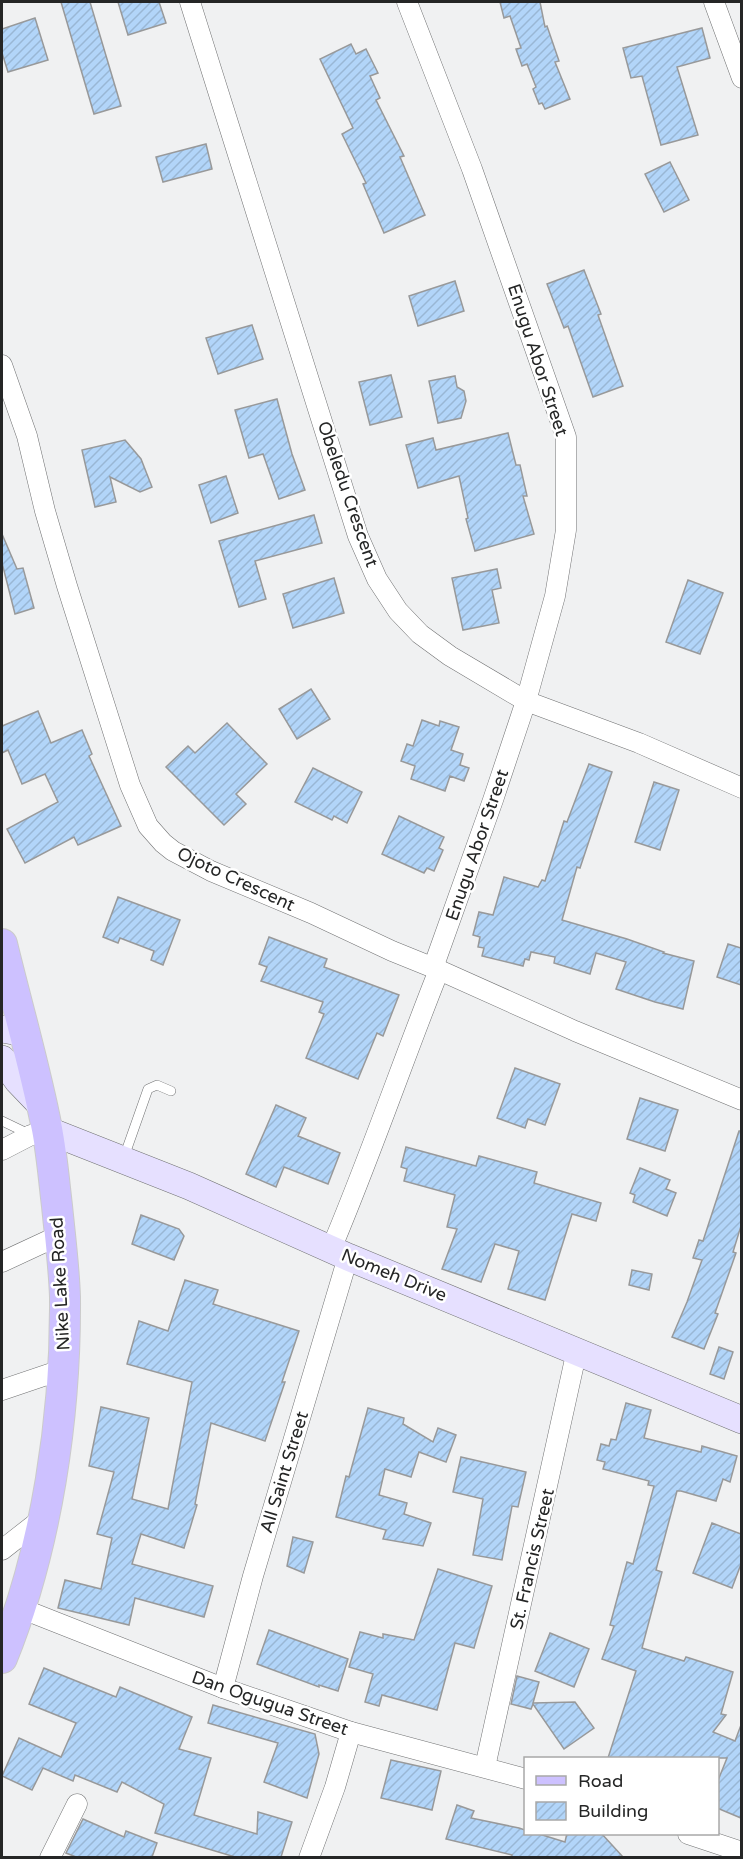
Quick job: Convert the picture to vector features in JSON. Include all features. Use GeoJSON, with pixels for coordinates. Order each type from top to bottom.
{"type":"FeatureCollection","features":[{"type":"Feature","properties":{"kind":"main road","name":"Nike Lake Road"},"geometry":{"type":"LineString","coordinates":[[2,944],[11,1044],[40,1124],[60,1235],[65,1295],[64,1369],[44,1516],[20,1608],[2,1658]]}},
{"type":"Feature","properties":{"kind":"main road","name":"Nomeh Drive"},"geometry":{"type":"LineString","coordinates":[[40,1124],[189,1186],[340,1253],[741,1420]]}},
{"type":"Feature","properties":{"kind":"street","name":"Obeledu Crescent"},"geometry":{"type":"LineString","coordinates":[[190,2],[356,531],[371,567],[398,611],[420,634],[450,656],[526,701],[639,743],[741,788]]}},
{"type":"Feature","properties":{"kind":"street","name":"Enugu Abor Street"},"geometry":{"type":"LineString","coordinates":[[340,1253],[363,1174],[436,969],[526,701],[555,596],[567,519],[566,437],[472,169],[407,2]]}},
{"type":"Feature","properties":{"kind":"street"},"geometry":{"type":"LineString","coordinates":[[714,2],[738,58],[741,78]]}},
{"type":"Feature","properties":{"kind":"street","name":"Ojoto Crescent"},"geometry":{"type":"LineString","coordinates":[[2,365],[27,436],[45,512],[138,808],[148,826],[163,843],[173,851],[211,870],[392,951],[741,1100]]}},
{"type":"Feature","properties":{"kind":"street"},"geometry":{"type":"LineString","coordinates":[[2,1150],[40,1124]]}},
{"type":"Feature","properties":{"kind":"street"},"geometry":{"type":"LineString","coordinates":[[2,1262],[60,1235]]}},
{"type":"Feature","properties":{"kind":"street","name":"All Saint Street"},"geometry":{"type":"LineString","coordinates":[[223,1688],[340,1253]]}},
{"type":"Feature","properties":{"kind":"street","name":"St. Francis Street"},"geometry":{"type":"LineString","coordinates":[[485,1767],[577,1350]]}},
{"type":"Feature","properties":{"kind":"street"},"geometry":{"type":"LineString","coordinates":[[2,1390],[64,1369]]}},
{"type":"Feature","properties":{"kind":"street"},"geometry":{"type":"LineString","coordinates":[[2,1550],[44,1516]]}},
{"type":"Feature","properties":{"kind":"street","name":"Dan Ogugua Street"},"geometry":{"type":"LineString","coordinates":[[20,1608],[223,1688],[351,1732],[524,1779]]}},
{"type":"Feature","properties":{"kind":"street"},"geometry":{"type":"LineString","coordinates":[[309,1857],[335,1786],[351,1732]]}},
{"type":"Feature","properties":{"kind":"street"},"geometry":{"type":"LineString","coordinates":[[50,1857],[77,1804]]}},
{"type":"Feature","properties":{"kind":"street"},"geometry":{"type":"LineString","coordinates":[[694,1835],[741,1852]]}},
{"type":"Feature","properties":{"kind":"lane"},"geometry":{"type":"LineString","coordinates":[[123,1160],[148,1089],[157,1085],[171,1091]]}},
{"type":"Feature","properties":{"kind":"lane"},"geometry":{"type":"LineString","coordinates":[[2,1121],[40,1124]]}},
{"type":"Feature","properties":{"kind":"building"},"geometry":{"type":"Polygon","coordinates":[[[61,2],[90,2],[121,106],[94,114],[61,2]]]}},
{"type":"Feature","properties":{"kind":"building"},"geometry":{"type":"Polygon","coordinates":[[[118,2],[159,2],[166,23],[128,35],[118,2]]]}},
{"type":"Feature","properties":{"kind":"building"},"geometry":{"type":"Polygon","coordinates":[[[500,2],[540,2],[545,27],[547,26],[559,61],[555,62],[570,99],[545,109],[542,103],[539,104],[533,89],[536,87],[527,64],[522,66],[516,49],[521,48],[510,16],[504,18],[500,2]]]}},
{"type":"Feature","properties":{"kind":"building"},"geometry":{"type":"Polygon","coordinates":[[[35,18],[48,60],[8,72],[2,53],[2,29],[35,18]]]}},
{"type":"Feature","properties":{"kind":"building"},"geometry":{"type":"Polygon","coordinates":[[[702,28],[710,58],[677,67],[698,135],[661,145],[642,76],[631,78],[623,48],[702,28]]]}},
{"type":"Feature","properties":{"kind":"building"},"geometry":{"type":"Polygon","coordinates":[[[351,44],[356,54],[366,49],[378,73],[370,76],[380,98],[376,100],[404,156],[400,157],[425,215],[384,233],[363,184],[366,183],[342,134],[353,128],[320,59],[351,44]]]}},
{"type":"Feature","properties":{"kind":"building"},"geometry":{"type":"Polygon","coordinates":[[[206,144],[212,169],[163,182],[156,157],[206,144]]]}},
{"type":"Feature","properties":{"kind":"building"},"geometry":{"type":"Polygon","coordinates":[[[670,162],[689,200],[664,212],[645,174],[670,162]]]}},
{"type":"Feature","properties":{"kind":"building"},"geometry":{"type":"Polygon","coordinates":[[[584,270],[601,314],[598,315],[623,386],[593,397],[568,326],[564,328],[547,284],[584,270]]]}},
{"type":"Feature","properties":{"kind":"building"},"geometry":{"type":"Polygon","coordinates":[[[455,281],[464,311],[418,326],[409,296],[455,281]]]}},
{"type":"Feature","properties":{"kind":"building"},"geometry":{"type":"Polygon","coordinates":[[[252,325],[263,359],[218,374],[206,338],[252,325]]]}},
{"type":"Feature","properties":{"kind":"building"},"geometry":{"type":"Polygon","coordinates":[[[391,375],[402,417],[370,425],[359,382],[391,375]]]}},
{"type":"Feature","properties":{"kind":"building"},"geometry":{"type":"Polygon","coordinates":[[[455,376],[457,387],[464,391],[466,401],[461,418],[438,423],[429,381],[455,376]]]}},
{"type":"Feature","properties":{"kind":"building"},"geometry":{"type":"Polygon","coordinates":[[[277,399],[292,454],[305,490],[279,499],[263,454],[249,458],[235,410],[277,399]]]}},
{"type":"Feature","properties":{"kind":"building"},"geometry":{"type":"Polygon","coordinates":[[[508,433],[516,465],[520,465],[527,496],[523,496],[534,534],[475,551],[466,519],[468,518],[459,476],[418,488],[406,445],[433,438],[436,450],[508,433]]]}},
{"type":"Feature","properties":{"kind":"building"},"geometry":{"type":"Polygon","coordinates":[[[125,440],[141,459],[152,487],[140,492],[110,477],[116,502],[95,507],[82,450],[125,440]]]}},
{"type":"Feature","properties":{"kind":"building"},"geometry":{"type":"Polygon","coordinates":[[[226,476],[238,513],[211,523],[199,485],[226,476]]]}},
{"type":"Feature","properties":{"kind":"building"},"geometry":{"type":"Polygon","coordinates":[[[314,515],[322,543],[255,561],[266,599],[239,607],[219,541],[314,515]]]}},
{"type":"Feature","properties":{"kind":"building"},"geometry":{"type":"Polygon","coordinates":[[[2,534],[17,569],[23,568],[34,608],[15,614],[2,563],[2,534]]]}},
{"type":"Feature","properties":{"kind":"building"},"geometry":{"type":"Polygon","coordinates":[[[497,569],[501,588],[492,590],[499,623],[463,630],[452,578],[497,569]]]}},
{"type":"Feature","properties":{"kind":"building"},"geometry":{"type":"Polygon","coordinates":[[[334,578],[344,613],[293,628],[283,594],[334,578]]]}},
{"type":"Feature","properties":{"kind":"building"},"geometry":{"type":"Polygon","coordinates":[[[688,580],[723,593],[700,654],[666,642],[688,580]]]}},
{"type":"Feature","properties":{"kind":"building"},"geometry":{"type":"Polygon","coordinates":[[[311,689],[330,719],[297,739],[279,709],[311,689]]]}},
{"type":"Feature","properties":{"kind":"building"},"geometry":{"type":"Polygon","coordinates":[[[38,711],[51,743],[82,730],[92,754],[89,756],[121,826],[78,845],[74,837],[25,863],[7,829],[58,802],[45,774],[22,784],[8,750],[2,753],[2,726],[38,711]]]}},
{"type":"Feature","properties":{"kind":"building"},"geometry":{"type":"Polygon","coordinates":[[[422,720],[439,726],[440,721],[459,727],[451,750],[463,754],[460,765],[469,768],[464,781],[450,776],[445,791],[411,779],[415,766],[401,761],[407,744],[413,746],[422,720]]]}},
{"type":"Feature","properties":{"kind":"building"},"geometry":{"type":"Polygon","coordinates":[[[227,723],[267,764],[236,794],[246,804],[224,825],[166,767],[188,746],[195,753],[227,723]]]}},
{"type":"Feature","properties":{"kind":"building"},"geometry":{"type":"Polygon","coordinates":[[[589,764],[612,772],[580,868],[577,867],[562,920],[694,961],[683,1009],[616,989],[626,962],[596,953],[590,974],[554,963],[555,957],[531,952],[529,960],[525,959],[523,966],[482,956],[484,948],[478,947],[480,937],[473,935],[479,912],[493,915],[504,877],[538,887],[542,880],[545,881],[564,821],[567,822],[589,764]]]}},
{"type":"Feature","properties":{"kind":"building"},"geometry":{"type":"Polygon","coordinates":[[[313,768],[362,792],[347,823],[334,816],[332,820],[295,802],[313,768]]]}},
{"type":"Feature","properties":{"kind":"building"},"geometry":{"type":"Polygon","coordinates":[[[654,782],[679,790],[660,850],[635,842],[654,782]]]}},
{"type":"Feature","properties":{"kind":"building"},"geometry":{"type":"Polygon","coordinates":[[[399,816],[444,837],[439,848],[443,850],[434,871],[427,868],[424,873],[382,854],[399,816]]]}},
{"type":"Feature","properties":{"kind":"building"},"geometry":{"type":"Polygon","coordinates":[[[118,897],[180,920],[163,965],[151,960],[154,951],[120,938],[118,943],[103,937],[118,897]]]}},
{"type":"Feature","properties":{"kind":"building"},"geometry":{"type":"Polygon","coordinates":[[[269,937],[327,959],[324,967],[399,995],[383,1036],[377,1033],[358,1079],[306,1058],[324,1014],[319,1012],[323,1002],[261,981],[267,967],[259,964],[269,937]]]}},
{"type":"Feature","properties":{"kind":"building"},"geometry":{"type":"Polygon","coordinates":[[[728,944],[741,948],[741,985],[717,977],[728,944]]]}},
{"type":"Feature","properties":{"kind":"building"},"geometry":{"type":"Polygon","coordinates":[[[515,1068],[560,1084],[545,1125],[528,1119],[525,1128],[497,1118],[515,1068]]]}},
{"type":"Feature","properties":{"kind":"building"},"geometry":{"type":"Polygon","coordinates":[[[640,1098],[678,1110],[665,1151],[627,1139],[640,1098]]]}},
{"type":"Feature","properties":{"kind":"building"},"geometry":{"type":"Polygon","coordinates":[[[276,1105],[306,1118],[298,1136],[340,1153],[328,1184],[284,1167],[276,1187],[246,1174],[276,1105]]]}},
{"type":"Feature","properties":{"kind":"building"},"geometry":{"type":"Polygon","coordinates":[[[739,1131],[741,1131],[741,1226],[733,1252],[736,1253],[715,1313],[718,1314],[704,1349],[672,1337],[702,1260],[693,1258],[699,1240],[703,1241],[739,1131]]]}},
{"type":"Feature","properties":{"kind":"building"},"geometry":{"type":"Polygon","coordinates":[[[406,1147],[476,1166],[479,1156],[537,1172],[534,1183],[601,1203],[596,1221],[572,1214],[545,1300],[508,1289],[519,1251],[495,1244],[481,1282],[442,1269],[457,1229],[447,1227],[455,1195],[404,1181],[407,1169],[401,1167],[406,1147]]]}},
{"type":"Feature","properties":{"kind":"building"},"geometry":{"type":"Polygon","coordinates":[[[640,1168],[670,1180],[666,1189],[676,1193],[667,1216],[633,1202],[635,1195],[630,1193],[640,1168]]]}},
{"type":"Feature","properties":{"kind":"building"},"geometry":{"type":"Polygon","coordinates":[[[141,1215],[179,1229],[184,1236],[174,1260],[132,1244],[141,1215]]]}},
{"type":"Feature","properties":{"kind":"building"},"geometry":{"type":"Polygon","coordinates":[[[632,1270],[652,1274],[649,1290],[629,1285],[632,1270]]]}},
{"type":"Feature","properties":{"kind":"building"},"geometry":{"type":"Polygon","coordinates":[[[185,1280],[218,1290],[213,1304],[299,1331],[265,1441],[211,1423],[195,1504],[197,1505],[184,1548],[141,1534],[132,1564],[213,1586],[204,1617],[135,1598],[129,1625],[58,1608],[65,1580],[101,1589],[112,1538],[97,1534],[114,1472],[89,1466],[101,1407],[149,1418],[132,1499],[168,1509],[192,1382],[127,1364],[139,1321],[168,1331],[185,1280]]]}},
{"type":"Feature","properties":{"kind":"building"},"geometry":{"type":"Polygon","coordinates":[[[719,1347],[733,1352],[724,1379],[710,1374],[719,1347]]]}},
{"type":"Feature","properties":{"kind":"building"},"geometry":{"type":"Polygon","coordinates":[[[626,1403],[651,1410],[644,1438],[701,1452],[702,1446],[737,1456],[730,1482],[723,1479],[716,1501],[677,1491],[656,1570],[662,1572],[642,1648],[684,1661],[686,1657],[733,1672],[721,1714],[726,1715],[713,1732],[735,1741],[741,1725],[741,1818],[719,1809],[719,1778],[727,1758],[608,1757],[636,1671],[602,1659],[614,1626],[610,1625],[627,1562],[633,1564],[654,1486],[648,1485],[649,1481],[603,1469],[605,1462],[597,1460],[601,1444],[609,1446],[611,1439],[616,1440],[626,1403]]]}},
{"type":"Feature","properties":{"kind":"building"},"geometry":{"type":"Polygon","coordinates":[[[368,1408],[404,1418],[403,1424],[433,1442],[438,1428],[456,1435],[446,1462],[419,1452],[411,1477],[385,1469],[379,1495],[407,1503],[404,1514],[431,1523],[423,1546],[383,1539],[386,1530],[336,1517],[346,1476],[349,1477],[368,1408]]]}},
{"type":"Feature","properties":{"kind":"building"},"geometry":{"type":"Polygon","coordinates":[[[461,1457],[526,1472],[518,1507],[512,1506],[502,1560],[473,1555],[483,1499],[453,1492],[461,1457]]]}},
{"type":"Feature","properties":{"kind":"building"},"geometry":{"type":"Polygon","coordinates":[[[712,1523],[741,1534],[741,1564],[732,1588],[693,1573],[712,1523]]]}},
{"type":"Feature","properties":{"kind":"building"},"geometry":{"type":"Polygon","coordinates":[[[293,1537],[313,1542],[304,1573],[287,1566],[293,1537]]]}},
{"type":"Feature","properties":{"kind":"building"},"geometry":{"type":"Polygon","coordinates":[[[438,1569],[492,1586],[474,1648],[455,1643],[437,1710],[382,1695],[379,1706],[365,1702],[373,1674],[349,1667],[360,1632],[383,1638],[383,1634],[414,1640],[438,1569]]]}},
{"type":"Feature","properties":{"kind":"building"},"geometry":{"type":"Polygon","coordinates":[[[269,1630],[348,1659],[338,1691],[319,1685],[319,1687],[257,1664],[269,1630]]]}},
{"type":"Feature","properties":{"kind":"building"},"geometry":{"type":"Polygon","coordinates":[[[550,1633],[589,1649],[574,1687],[535,1671],[550,1633]]]}},
{"type":"Feature","properties":{"kind":"building"},"geometry":{"type":"Polygon","coordinates":[[[44,1668],[116,1697],[120,1687],[192,1717],[179,1749],[211,1758],[194,1815],[257,1834],[258,1812],[292,1822],[281,1857],[235,1857],[155,1833],[164,1804],[122,1782],[117,1792],[75,1775],[73,1781],[43,1768],[32,1790],[2,1776],[19,1738],[61,1757],[76,1723],[29,1704],[44,1668]]]}},
{"type":"Feature","properties":{"kind":"building"},"geometry":{"type":"Polygon","coordinates":[[[517,1676],[539,1682],[533,1703],[575,1702],[594,1728],[564,1749],[533,1704],[531,1709],[511,1704],[517,1676]]]}},
{"type":"Feature","properties":{"kind":"building"},"geometry":{"type":"Polygon","coordinates":[[[213,1705],[315,1734],[319,1754],[307,1798],[264,1782],[278,1743],[208,1723],[213,1705]]]}},
{"type":"Feature","properties":{"kind":"building"},"geometry":{"type":"Polygon","coordinates":[[[391,1760],[441,1771],[432,1810],[381,1798],[391,1760]]]}},
{"type":"Feature","properties":{"kind":"building"},"geometry":{"type":"Polygon","coordinates":[[[457,1805],[474,1811],[471,1818],[519,1828],[524,1830],[524,1835],[542,1835],[565,1842],[567,1835],[603,1835],[623,1857],[511,1857],[512,1855],[446,1839],[457,1805]]]}},
{"type":"Feature","properties":{"kind":"building"},"geometry":{"type":"Polygon","coordinates":[[[83,1819],[124,1837],[126,1831],[157,1843],[152,1857],[76,1857],[66,1853],[83,1819]]]}}]}
